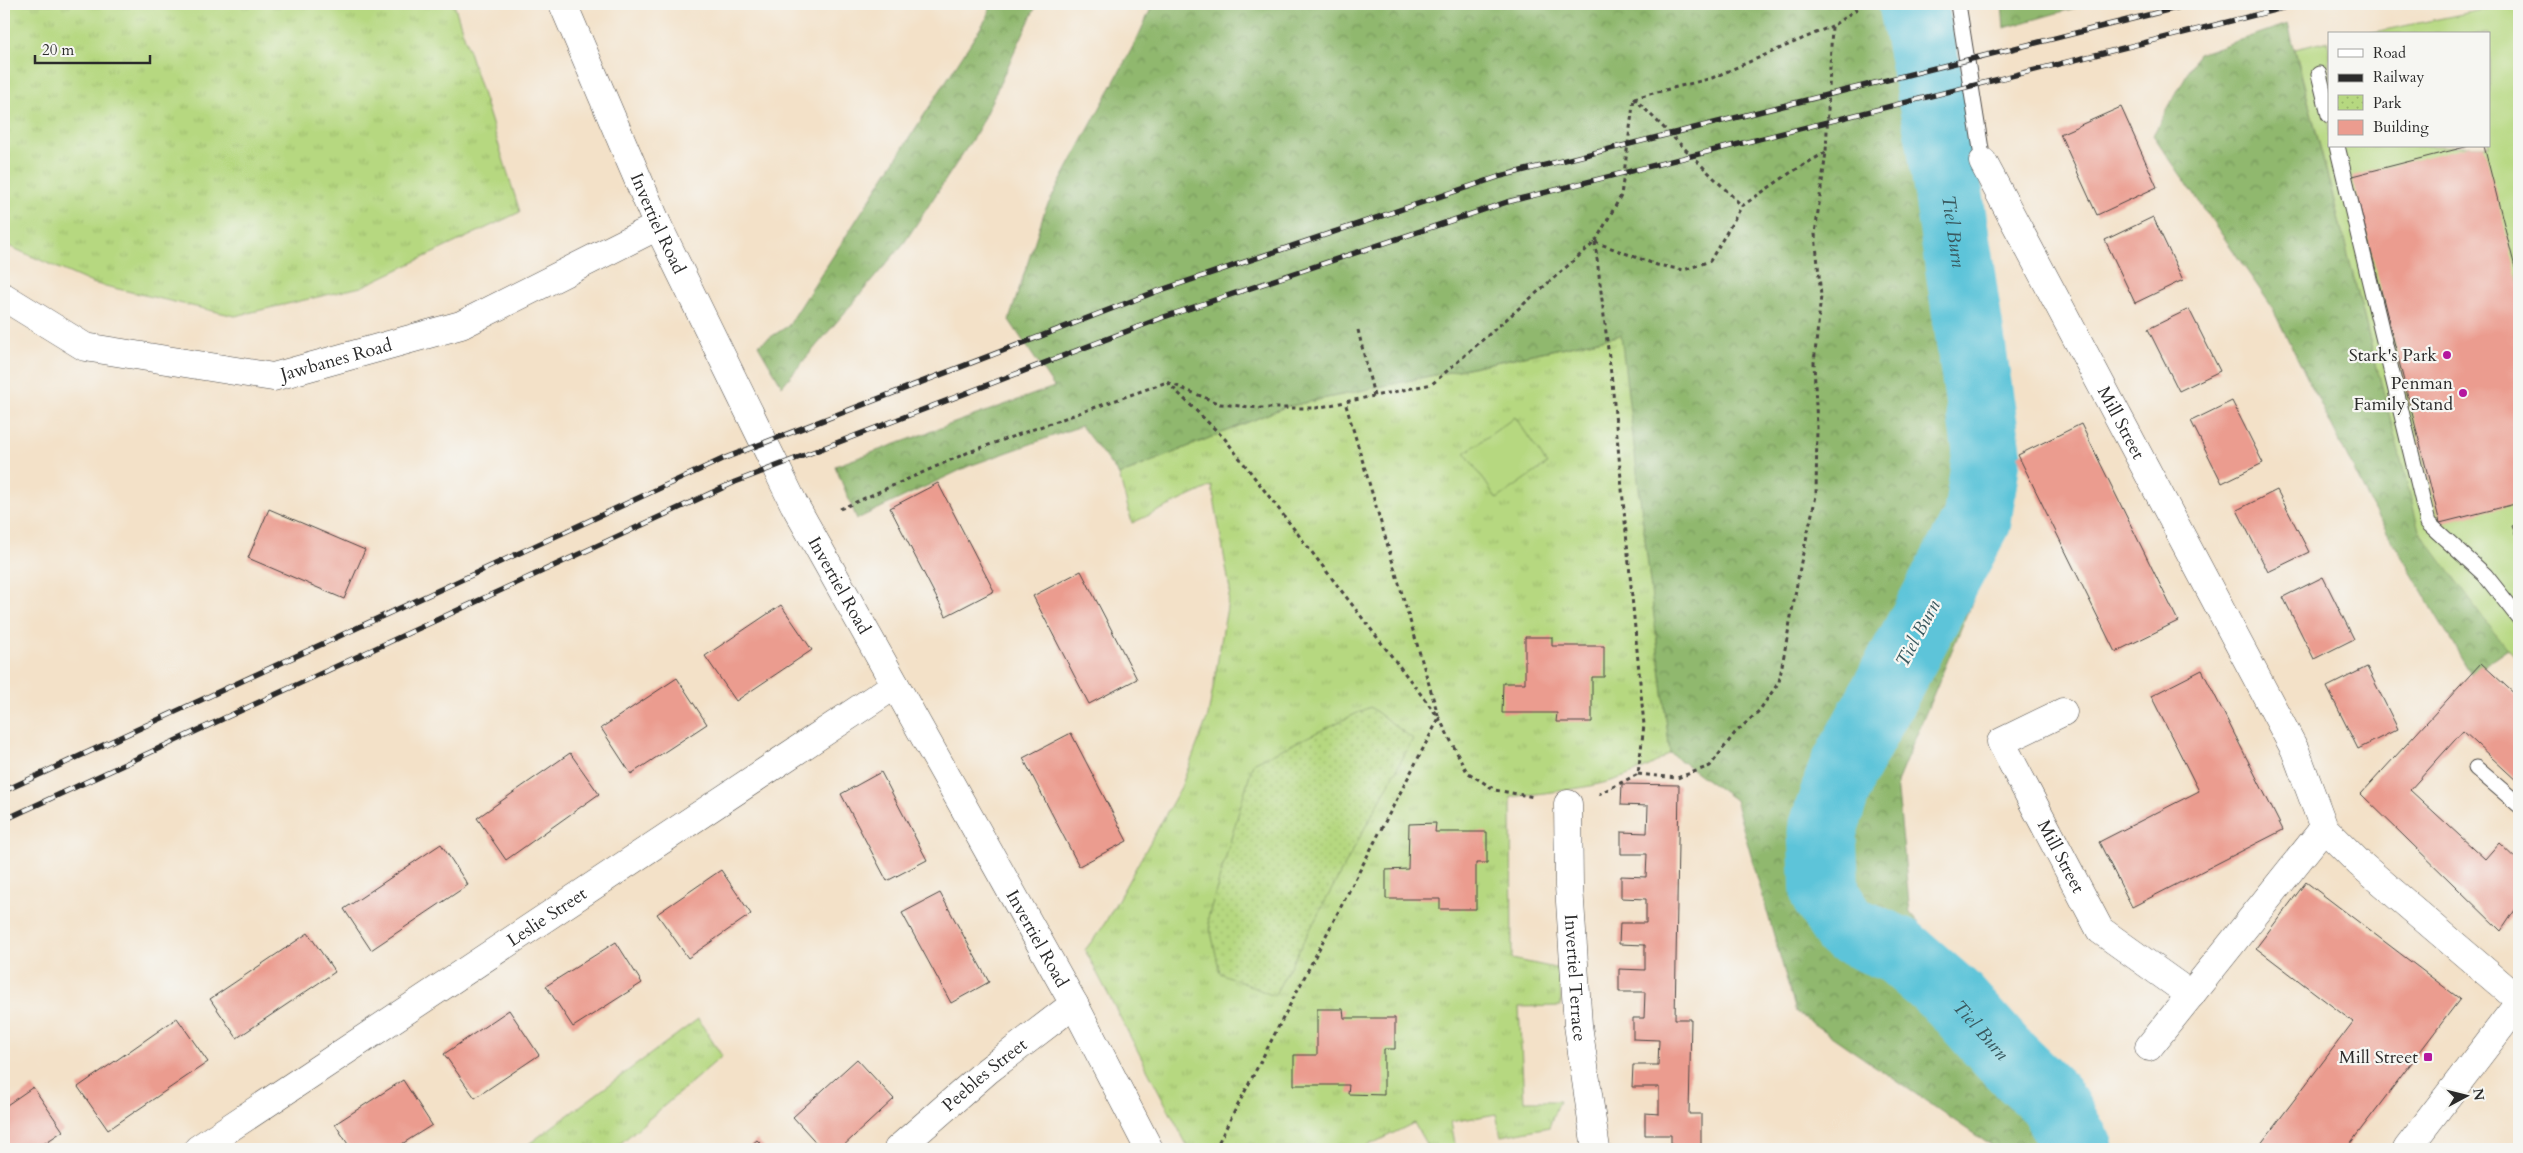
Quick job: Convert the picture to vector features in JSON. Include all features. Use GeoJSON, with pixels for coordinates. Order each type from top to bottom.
{"type":"FeatureCollection","features":[{"type":"Feature","properties":{"kind":"street","name":"Invertiel Road"},"geometry":{"type":"LineString","coordinates":[[563,4],[658,226],[794,504],[1074,1004],[1150,1149]]}},
{"type":"Feature","properties":{"kind":"street","name":"Mill Street"},"geometry":{"type":"LineString","coordinates":[[1983,162],[2294,750],[2317,803],[2324,828],[2359,863],[2519,1002]]}},
{"type":"Feature","properties":{"kind":"street","name":"Jawbanes Road"},"geometry":{"type":"LineString","coordinates":[[4,298],[85,347],[273,377],[461,325],[658,226]]}},
{"type":"Feature","properties":{"kind":"street","name":"Leslie Street"},"geometry":{"type":"LineString","coordinates":[[198,1149],[895,685]]}},
{"type":"Feature","properties":{"kind":"street","name":"Mill Street"},"geometry":{"type":"LineString","coordinates":[[2063,712],[2001,742],[2100,930],[2191,995]]}},
{"type":"Feature","properties":{"kind":"street","name":"Invertiel Terrace"},"geometry":{"type":"LineString","coordinates":[[1568,804],[1569,886],[1578,1025],[1596,1149]]}},
{"type":"Feature","properties":{"kind":"street"},"geometry":{"type":"LineString","coordinates":[[2149,1047],[2324,828]]}},
{"type":"Feature","properties":{"kind":"street"},"geometry":{"type":"LineString","coordinates":[[2407,1149],[2519,1002]]}},
{"type":"Feature","properties":{"kind":"street","name":"Peebles Street"},"geometry":{"type":"LineString","coordinates":[[898,1149],[987,1071],[1074,1004]]}},
{"type":"Feature","properties":{"kind":"lane","name":"Mill Street"},"geometry":{"type":"LineString","coordinates":[[1958,4],[1983,162]]}},
{"type":"Feature","properties":{"kind":"lane"},"geometry":{"type":"LineString","coordinates":[[2319,74],[2328,111]]}},
{"type":"Feature","properties":{"kind":"lane"},"geometry":{"type":"LineString","coordinates":[[2337,148],[2428,523],[2485,575],[2519,618]]}},
{"type":"Feature","properties":{"kind":"lane"},"geometry":{"type":"LineString","coordinates":[[2476,768],[2519,805]]}},
{"type":"Feature","properties":{"kind":"path"},"geometry":{"type":"LineString","coordinates":[[1634,98],[1712,78],[1832,26],[1864,4]]}},
{"type":"Feature","properties":{"kind":"path"},"geometry":{"type":"LineString","coordinates":[[1167,382],[1226,439],[1439,718],[1467,772],[1495,790],[1568,804],[1606,792],[1638,774],[1677,778],[1710,766],[1735,734],[1759,712],[1779,682],[1801,562],[1816,496],[1817,428],[1814,363],[1821,296],[1815,234],[1826,152],[1832,26]]}},
{"type":"Feature","properties":{"kind":"path"},"geometry":{"type":"LineString","coordinates":[[1634,98],[1742,206]]}},
{"type":"Feature","properties":{"kind":"path"},"geometry":{"type":"LineString","coordinates":[[840,509],[970,452],[1167,382],[1220,404],[1260,408],[1316,408],[1432,384],[1595,242],[1621,196],[1634,98]]}},
{"type":"Feature","properties":{"kind":"path"},"geometry":{"type":"LineString","coordinates":[[1595,242],[1657,265],[1684,270],[1710,261],[1742,206],[1790,173],[1826,152]]}},
{"type":"Feature","properties":{"kind":"path"},"geometry":{"type":"LineString","coordinates":[[1595,242],[1612,382],[1644,725],[1638,774]]}},
{"type":"Feature","properties":{"kind":"path"},"geometry":{"type":"LineString","coordinates":[[1358,330],[1374,396]]}},
{"type":"Feature","properties":{"kind":"path"},"geometry":{"type":"LineString","coordinates":[[1215,1149],[1439,718],[1345,402]]}},
{"type":"Feature","properties":{"kind":"green space"},"geometry":{"type":"Polygon","coordinates":[[[4,4],[454,4],[520,212],[361,287],[235,316],[92,283],[4,244],[4,4]]]}},
{"type":"Feature","properties":{"kind":"green space"},"geometry":{"type":"Polygon","coordinates":[[[990,4],[1037,4],[977,132],[904,243],[782,386],[758,345],[788,326],[988,16],[990,4]]]}},
{"type":"Feature","properties":{"kind":"green space"},"geometry":{"type":"Polygon","coordinates":[[[1153,4],[1922,4],[2004,415],[2000,535],[1897,782],[1910,913],[2104,1134],[2110,1149],[1996,1149],[1796,1012],[1735,800],[1670,753],[1621,335],[1285,407],[1119,475],[1081,426],[969,466],[857,519],[835,466],[1054,387],[1009,320],[1045,210],[1137,39],[1153,4]]]}},
{"type":"Feature","properties":{"kind":"green space"},"geometry":{"type":"Polygon","coordinates":[[[2002,4],[2089,4],[2004,28],[2002,4]]]}},
{"type":"Feature","properties":{"kind":"green space","name":"Stark's Park"},"geometry":{"type":"Polygon","coordinates":[[[2511,4],[2519,4],[2519,661],[2492,630],[2419,530],[2295,49],[2328,41],[2328,148],[2490,148],[2490,32],[2375,32],[2511,4]]]}},
{"type":"Feature","properties":{"kind":"green space"},"geometry":{"type":"Polygon","coordinates":[[[2288,24],[2419,530],[2508,648],[2471,674],[2374,510],[2270,304],[2153,135],[2198,54],[2288,24]]]}},
{"type":"Feature","properties":{"kind":"green space"},"geometry":{"type":"Polygon","coordinates":[[[1622,335],[1670,753],[1652,764],[1614,780],[1573,789],[1511,797],[1512,959],[1560,969],[1561,1006],[1519,1007],[1524,1101],[1559,1101],[1549,1127],[1501,1136],[1496,1114],[1451,1122],[1456,1149],[1429,1149],[1414,1123],[1361,1149],[1189,1149],[1085,950],[1102,928],[1181,787],[1208,716],[1230,590],[1212,486],[1132,523],[1119,475],[1285,407],[1622,335]]]}},
{"type":"Feature","properties":{"kind":"green space"},"geometry":{"type":"Polygon","coordinates":[[[1515,417],[1547,464],[1497,499],[1465,453],[1515,417]]]}},
{"type":"Feature","properties":{"kind":"green space"},"geometry":{"type":"Polygon","coordinates":[[[1370,707],[1413,739],[1274,996],[1220,973],[1208,918],[1253,763],[1370,707]]]}},
{"type":"Feature","properties":{"kind":"green space"},"geometry":{"type":"Polygon","coordinates":[[[698,1019],[722,1056],[614,1149],[522,1149],[698,1019]]]}},
{"type":"Feature","properties":{"kind":"building"},"geometry":{"type":"Polygon","coordinates":[[[2121,107],[2157,187],[2097,215],[2060,134],[2121,107]]]}},
{"type":"Feature","properties":{"kind":"building","name":"Penman Family Stand"},"geometry":{"type":"Polygon","coordinates":[[[2461,148],[2485,148],[2519,283],[2519,503],[2440,523],[2352,176],[2461,148]]]}},
{"type":"Feature","properties":{"kind":"building"},"geometry":{"type":"Polygon","coordinates":[[[2153,217],[2183,280],[2135,303],[2105,240],[2153,217]]]}},
{"type":"Feature","properties":{"kind":"building"},"geometry":{"type":"Polygon","coordinates":[[[2189,309],[2220,371],[2179,391],[2148,329],[2189,309]]]}},
{"type":"Feature","properties":{"kind":"building"},"geometry":{"type":"Polygon","coordinates":[[[2232,401],[2263,463],[2222,483],[2191,421],[2232,401]]]}},
{"type":"Feature","properties":{"kind":"building"},"geometry":{"type":"Polygon","coordinates":[[[2081,424],[2178,621],[2115,652],[2018,455],[2081,424]]]}},
{"type":"Feature","properties":{"kind":"building"},"geometry":{"type":"Polygon","coordinates":[[[938,483],[994,591],[946,616],[890,508],[938,483]]]}},
{"type":"Feature","properties":{"kind":"building"},"geometry":{"type":"Polygon","coordinates":[[[2277,490],[2309,552],[2268,572],[2237,510],[2277,490]]]}},
{"type":"Feature","properties":{"kind":"building"},"geometry":{"type":"Polygon","coordinates":[[[269,509],[365,550],[344,599],[248,558],[269,509]]]}},
{"type":"Feature","properties":{"kind":"building"},"geometry":{"type":"Polygon","coordinates":[[[2519,523],[2519,544],[2512,526],[2519,523]]]}},
{"type":"Feature","properties":{"kind":"building"},"geometry":{"type":"Polygon","coordinates":[[[1081,571],[1137,679],[1089,704],[1033,596],[1081,571]]]}},
{"type":"Feature","properties":{"kind":"building"},"geometry":{"type":"Polygon","coordinates":[[[2323,577],[2354,639],[2314,659],[2283,597],[2323,577]]]}},
{"type":"Feature","properties":{"kind":"building"},"geometry":{"type":"Polygon","coordinates":[[[781,605],[812,650],[736,701],[705,656],[781,605]]]}},
{"type":"Feature","properties":{"kind":"building"},"geometry":{"type":"Polygon","coordinates":[[[1525,637],[1552,637],[1552,646],[1604,646],[1604,677],[1592,677],[1592,722],[1556,722],[1557,713],[1502,713],[1503,683],[1525,683],[1525,637]]]}},
{"type":"Feature","properties":{"kind":"building"},"geometry":{"type":"Polygon","coordinates":[[[2481,663],[2519,698],[2519,783],[2463,731],[2410,790],[2485,859],[2499,843],[2519,862],[2519,883],[2514,888],[2519,892],[2519,904],[2501,931],[2361,794],[2481,663]]]}},
{"type":"Feature","properties":{"kind":"building"},"geometry":{"type":"Polygon","coordinates":[[[2367,667],[2398,729],[2358,749],[2327,687],[2367,667]]]}},
{"type":"Feature","properties":{"kind":"building"},"geometry":{"type":"Polygon","coordinates":[[[2202,670],[2283,830],[2132,907],[2099,842],[2199,791],[2151,696],[2202,670]]]}},
{"type":"Feature","properties":{"kind":"building"},"geometry":{"type":"Polygon","coordinates":[[[677,678],[707,724],[631,774],[601,728],[677,678]]]}},
{"type":"Feature","properties":{"kind":"building"},"geometry":{"type":"Polygon","coordinates":[[[1071,733],[1127,841],[1079,866],[1023,758],[1071,733]]]}},
{"type":"Feature","properties":{"kind":"building"},"geometry":{"type":"Polygon","coordinates":[[[570,753],[599,794],[506,860],[477,818],[570,753]]]}},
{"type":"Feature","properties":{"kind":"building"},"geometry":{"type":"Polygon","coordinates":[[[881,772],[927,860],[887,881],[841,794],[881,772]]]}},
{"type":"Feature","properties":{"kind":"building"},"geometry":{"type":"Polygon","coordinates":[[[1622,784],[1679,785],[1675,1019],[1691,1019],[1689,1114],[1701,1114],[1701,1149],[1671,1149],[1671,1135],[1645,1135],[1645,1113],[1659,1114],[1659,1087],[1632,1087],[1633,1065],[1658,1065],[1659,1040],[1633,1039],[1633,1018],[1644,1018],[1645,992],[1619,992],[1619,969],[1645,970],[1645,945],[1619,944],[1620,923],[1646,923],[1646,899],[1621,898],[1621,876],[1646,877],[1647,854],[1621,854],[1621,832],[1647,833],[1648,806],[1621,805],[1622,784]]]}},
{"type":"Feature","properties":{"kind":"building"},"geometry":{"type":"Polygon","coordinates":[[[1436,823],[1435,832],[1487,832],[1487,863],[1476,863],[1476,909],[1440,909],[1440,899],[1386,899],[1386,870],[1408,869],[1409,824],[1436,823]]]}},
{"type":"Feature","properties":{"kind":"building"},"geometry":{"type":"Polygon","coordinates":[[[441,844],[468,885],[371,950],[344,909],[441,844]]]}},
{"type":"Feature","properties":{"kind":"building"},"geometry":{"type":"Polygon","coordinates":[[[721,870],[751,914],[688,958],[657,914],[721,870]]]}},
{"type":"Feature","properties":{"kind":"building"},"geometry":{"type":"Polygon","coordinates":[[[2306,882],[2460,999],[2346,1149],[2257,1149],[2353,1022],[2256,948],[2306,882]]]}},
{"type":"Feature","properties":{"kind":"building"},"geometry":{"type":"Polygon","coordinates":[[[940,893],[989,982],[951,1003],[902,913],[940,893]]]}},
{"type":"Feature","properties":{"kind":"building"},"geometry":{"type":"Polygon","coordinates":[[[308,933],[335,972],[237,1038],[210,999],[308,933]]]}},
{"type":"Feature","properties":{"kind":"building"},"geometry":{"type":"Polygon","coordinates":[[[616,942],[642,983],[573,1027],[546,986],[616,942]]]}},
{"type":"Feature","properties":{"kind":"building"},"geometry":{"type":"Polygon","coordinates":[[[1317,1009],[1343,1009],[1344,1018],[1395,1018],[1395,1049],[1384,1049],[1384,1095],[1348,1094],[1349,1085],[1294,1085],[1294,1055],[1317,1055],[1317,1009]]]}},
{"type":"Feature","properties":{"kind":"building"},"geometry":{"type":"Polygon","coordinates":[[[509,1010],[539,1055],[475,1098],[444,1054],[509,1010]]]}},
{"type":"Feature","properties":{"kind":"building"},"geometry":{"type":"Polygon","coordinates":[[[177,1018],[208,1062],[108,1130],[78,1087],[177,1018]]]}},
{"type":"Feature","properties":{"kind":"building"},"geometry":{"type":"Polygon","coordinates":[[[857,1059],[894,1099],[840,1149],[822,1149],[793,1117],[857,1059]]]}},
{"type":"Feature","properties":{"kind":"building"},"geometry":{"type":"Polygon","coordinates":[[[403,1080],[432,1125],[394,1149],[351,1149],[335,1124],[403,1080]]]}},
{"type":"Feature","properties":{"kind":"building"},"geometry":{"type":"Polygon","coordinates":[[[33,1087],[63,1131],[36,1149],[4,1149],[4,1107],[33,1087]]]}},
{"type":"Feature","properties":{"kind":"building"},"geometry":{"type":"Polygon","coordinates":[[[757,1140],[766,1149],[746,1149],[757,1140]]]}},
{"type":"Feature","properties":{"kind":"waterway","name":"Tiel Burn"},"geometry":{"type":"LineString","coordinates":[[1913,4],[1941,143],[1987,451],[1977,521],[1842,772],[1822,832],[1825,894],[1846,928],[1899,951],[1953,998],[2003,1054],[2051,1100],[2079,1149]]}},
{"type":"Feature","properties":{"kind":"railway"},"geometry":{"type":"LineString","coordinates":[[4,791],[725,458],[1155,292],[1501,176],[2192,4]]}},
{"type":"Feature","properties":{"kind":"railway"},"geometry":{"type":"LineString","coordinates":[[4,820],[735,482],[1164,317],[1507,202],[2299,4]]}},
{"type":"Feature","properties":{"kind":"place","name":"Stark's Park"},"geometry":{"type":"Point","coordinates":[2447,355]}},
{"type":"Feature","properties":{"kind":"place","name":"Penman Family Stand"},"geometry":{"type":"Point","coordinates":[2463,393]}},
{"type":"Feature","properties":{"kind":"place","name":"Mill Street"},"geometry":{"type":"Point","coordinates":[2428,1057]}}]}
